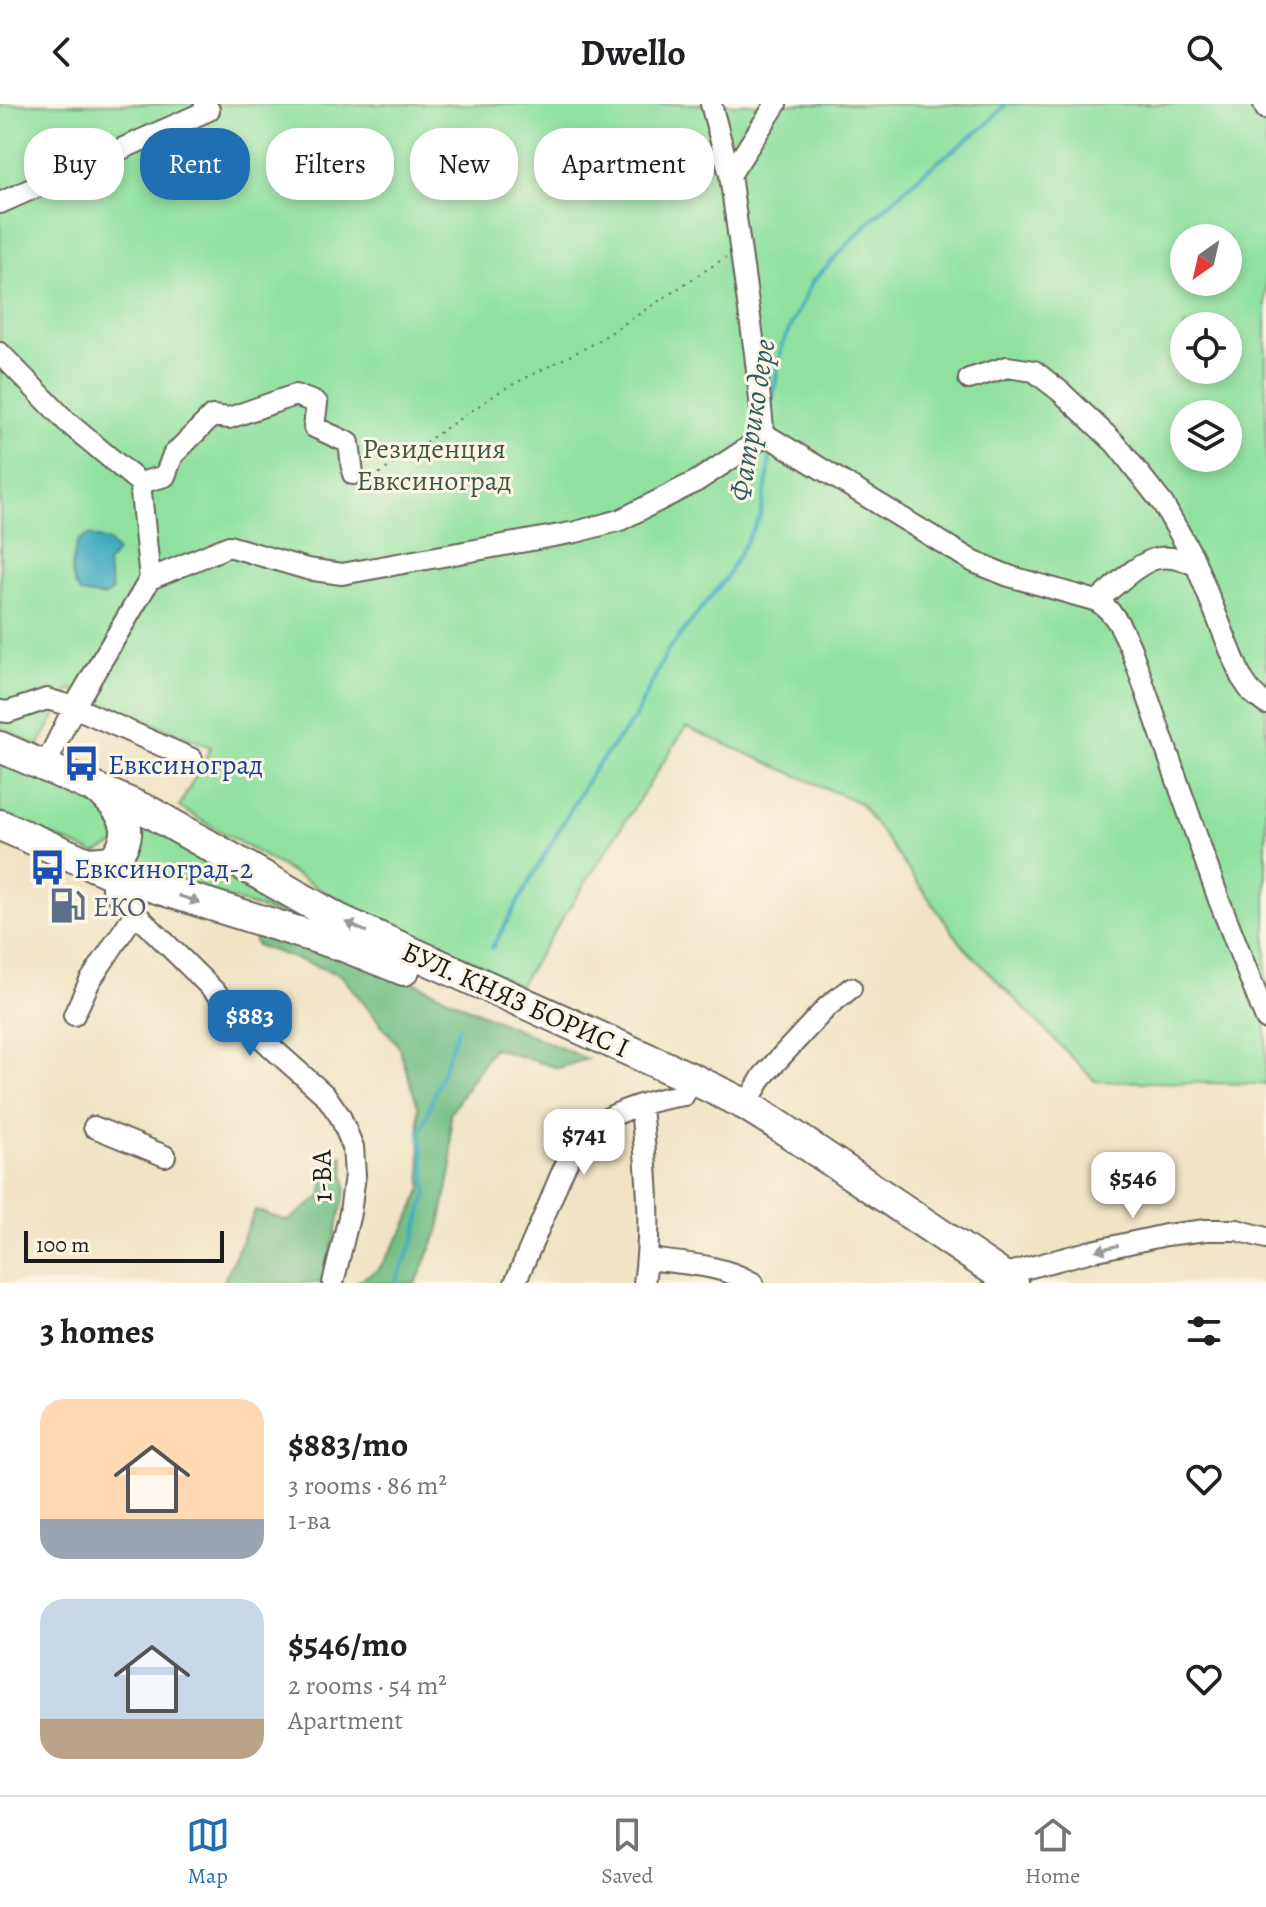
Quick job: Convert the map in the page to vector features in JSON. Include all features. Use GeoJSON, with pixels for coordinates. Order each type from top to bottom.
{"type":"FeatureCollection","features":[{"type":"Feature","properties":{"kind":"highway","name":"БУЛ. КНЯЗ БОРИС I"},"geometry":{"type":"LineString","coordinates":[[0,747],[150,812],[340,920],[746,1105],[998,1280]]}},
{"type":"Feature","properties":{"kind":"highway"},"geometry":{"type":"LineString","coordinates":[[98,789],[124,816],[126,824],[122,846],[112,861],[103,863],[102,869]]}},
{"type":"Feature","properties":{"kind":"highway","name":"БУЛ. КНЯЗ БОРИС I"},"geometry":{"type":"LineString","coordinates":[[0,825],[102,869],[346,947],[575,1042],[754,1133],[998,1280]]}},
{"type":"Feature","properties":{"kind":"street"},"geometry":{"type":"LineString","coordinates":[[0,203],[209,110],[205,104]]}},
{"type":"Feature","properties":{"kind":"street"},"geometry":{"type":"LineString","coordinates":[[711,104],[730,175],[764,437]]}},
{"type":"Feature","properties":{"kind":"street"},"geometry":{"type":"LineString","coordinates":[[730,175],[776,104]]}},
{"type":"Feature","properties":{"kind":"street"},"geometry":{"type":"LineString","coordinates":[[0,353],[67,422],[140,483],[150,579]]}},
{"type":"Feature","properties":{"kind":"street"},"geometry":{"type":"LineString","coordinates":[[969,379],[1007,367],[1034,371],[1116,444],[1163,504],[1196,565],[1241,677],[1252,693],[1266,704]]}},
{"type":"Feature","properties":{"kind":"street"},"geometry":{"type":"LineString","coordinates":[[140,483],[165,476],[173,455],[212,416],[229,418],[295,395],[317,403],[314,427],[349,443],[353,474]]}},
{"type":"Feature","properties":{"kind":"street"},"geometry":{"type":"LineString","coordinates":[[45,766],[74,707],[150,579],[229,546],[307,569],[342,574],[576,532],[620,520],[697,481],[764,437],[771,438],[974,562],[1009,576],[1097,601],[1108,608],[1117,619],[1131,649],[1219,900],[1266,1019]]}},
{"type":"Feature","properties":{"kind":"street"},"geometry":{"type":"LineString","coordinates":[[1097,601],[1134,571],[1157,558],[1176,558],[1196,565]]}},
{"type":"Feature","properties":{"kind":"street"},"geometry":{"type":"LineString","coordinates":[[0,711],[8,712],[47,699],[74,707],[192,759]]}},
{"type":"Feature","properties":{"kind":"street","name":"1-ВА"},"geometry":{"type":"LineString","coordinates":[[102,869],[112,888],[135,913],[272,1048],[326,1096],[340,1116],[353,1147],[355,1175],[350,1213],[333,1283]]}},
{"type":"Feature","properties":{"kind":"street"},"geometry":{"type":"LineString","coordinates":[[74,1015],[90,981],[135,913]]}},
{"type":"Feature","properties":{"kind":"street"},"geometry":{"type":"LineString","coordinates":[[746,1105],[763,1076],[827,1007],[851,988]]}},
{"type":"Feature","properties":{"kind":"street"},"geometry":{"type":"LineString","coordinates":[[515,1283],[576,1147],[607,1118],[684,1095]]}},
{"type":"Feature","properties":{"kind":"street"},"geometry":{"type":"LineString","coordinates":[[641,1106],[649,1192],[648,1259],[644,1283]]}},
{"type":"Feature","properties":{"kind":"street"},"geometry":{"type":"LineString","coordinates":[[94,1127],[165,1156]]}},
{"type":"Feature","properties":{"kind":"street"},"geometry":{"type":"LineString","coordinates":[[1237,1230],[1266,1254]]}},
{"type":"Feature","properties":{"kind":"street"},"geometry":{"type":"LineString","coordinates":[[998,1280],[1088,1252],[1166,1235],[1237,1230],[1266,1238]]}},
{"type":"Feature","properties":{"kind":"street"},"geometry":{"type":"LineString","coordinates":[[648,1259],[721,1269],[753,1283]]}},
{"type":"Feature","properties":{"kind":"path"},"geometry":{"type":"LineString","coordinates":[[353,474],[380,473],[502,390],[595,343],[740,247]]}},
{"type":"Feature","properties":{"kind":"green space","name":"Резиденция Евксиноград"},"geometry":{"type":"Polygon","coordinates":[[[0,104],[1266,104],[1266,1084],[1095,1081],[963,946],[860,803],[686,727],[519,986],[459,954],[339,900],[179,807],[211,747],[70,689],[38,746],[0,728],[0,104]]]}},
{"type":"Feature","properties":{"kind":"green space"},"geometry":{"type":"Polygon","coordinates":[[[0,762],[104,804],[118,843],[95,854],[0,813],[0,762]]]}},
{"type":"Feature","properties":{"kind":"green space"},"geometry":{"type":"Polygon","coordinates":[[[134,818],[347,936],[116,862],[134,818]]]}},
{"type":"Feature","properties":{"kind":"green space"},"geometry":{"type":"Polygon","coordinates":[[[251,927],[405,978],[587,1059],[558,1068],[493,1048],[450,1114],[452,1166],[439,1230],[416,1283],[355,1283],[379,1269],[405,1228],[422,1188],[418,1106],[398,1045],[341,975],[256,945],[251,927]]]}},
{"type":"Feature","properties":{"kind":"green space"},"geometry":{"type":"Polygon","coordinates":[[[343,1156],[346,1189],[323,1283],[223,1283],[255,1210],[288,1221],[322,1196],[324,1171],[343,1156]]]}},
{"type":"Feature","properties":{"kind":"water"},"geometry":{"type":"Polygon","coordinates":[[[89,535],[109,542],[117,551],[107,564],[112,591],[105,597],[80,593],[73,580],[78,541],[89,535]]]}},
{"type":"Feature","properties":{"kind":"waterway","name":"Фатрико дере"},"geometry":{"type":"LineString","coordinates":[[772,417],[782,345],[812,282],[866,225],[922,174],[985,126],[1006,104]]}},
{"type":"Feature","properties":{"kind":"waterway","name":"Фатрико дере"},"geometry":{"type":"LineString","coordinates":[[492,948],[592,772],[634,719],[667,652],[725,579],[760,517],[769,471],[770,446]]}},
{"type":"Feature","properties":{"kind":"waterway","name":"Фатрико дере"},"geometry":{"type":"LineString","coordinates":[[395,1283],[414,1240],[427,1192],[420,1134],[459,1026]]}},
{"type":"Feature","properties":{"kind":"place","name":"Евксиноград"},"geometry":{"type":"Point","coordinates":[82,764]}},
{"type":"Feature","properties":{"kind":"place","name":"Евксиноград-2"},"geometry":{"type":"Point","coordinates":[48,868]}},
{"type":"Feature","properties":{"kind":"place","name":"ЕКО"},"geometry":{"type":"Point","coordinates":[67,906]}}]}
